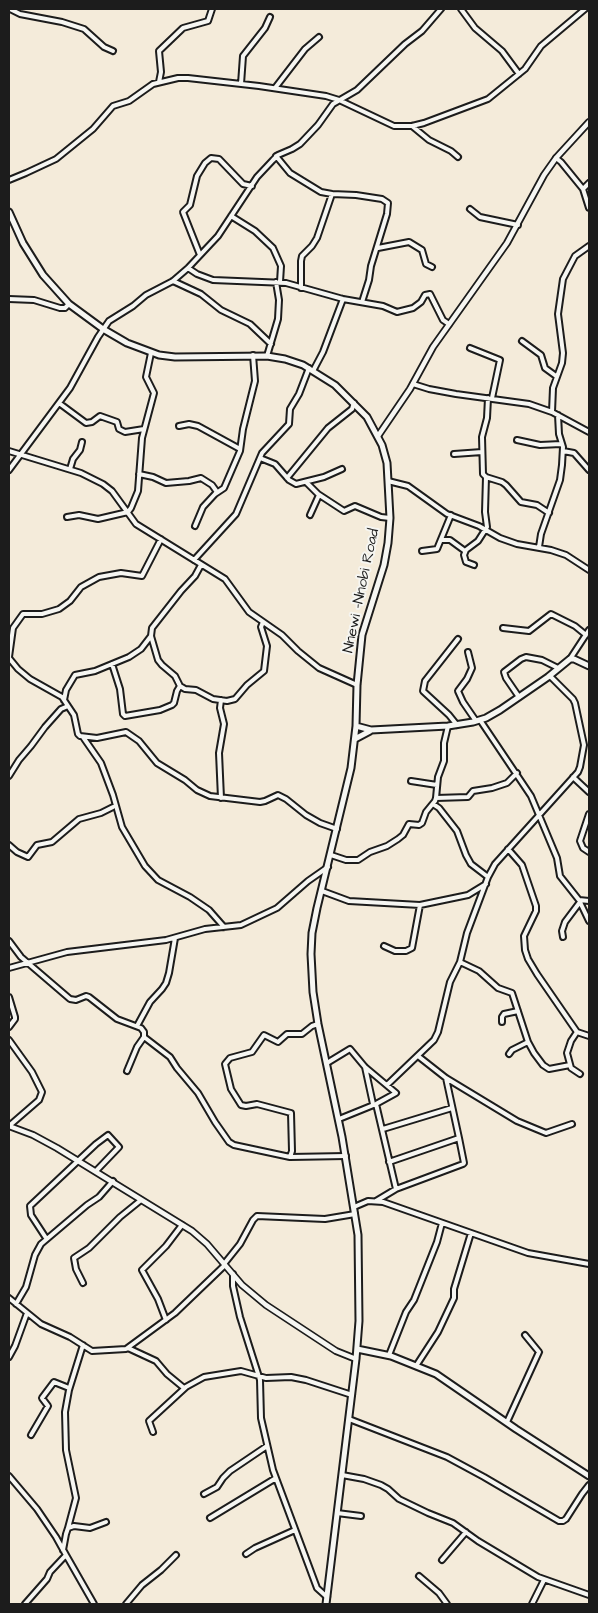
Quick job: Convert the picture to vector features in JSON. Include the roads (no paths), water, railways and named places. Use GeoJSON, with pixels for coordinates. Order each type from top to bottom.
{"type":"FeatureCollection","features":[{"type":"Feature","properties":{"kind":"main road","name":"Nnewi -Nnobi Road"},"geometry":{"type":"LineString","coordinates":[[9,212],[23,243],[43,275],[69,304],[102,329],[127,343],[152,353],[175,357],[267,356],[286,359],[311,370],[335,385],[367,416],[378,436],[387,463],[390,518],[388,543],[384,565],[368,610],[362,635],[357,685],[355,739],[351,768],[312,933],[310,954],[318,1024],[339,1119],[358,1235],[359,1321],[357,1349],[326,1604]]}},
{"type":"Feature","properties":{"kind":"main road"},"geometry":{"type":"LineString","coordinates":[[356,726],[372,730],[448,726],[478,720],[499,710],[519,697],[550,676],[570,659],[589,666]]}},
{"type":"Feature","properties":{"kind":"main road"},"geometry":{"type":"LineString","coordinates":[[355,739],[372,730]]}},
{"type":"Feature","properties":{"kind":"main road"},"geometry":{"type":"LineString","coordinates":[[357,1349],[389,1355],[442,1378],[589,1476]]}},
{"type":"Feature","properties":{"kind":"street"},"geometry":{"type":"LineString","coordinates":[[10,9],[20,14],[62,22],[84,29],[104,47],[113,51]]}},
{"type":"Feature","properties":{"kind":"street"},"geometry":{"type":"LineString","coordinates":[[159,82],[161,72],[159,51],[183,28],[208,21],[212,9]]}},
{"type":"Feature","properties":{"kind":"street"},"geometry":{"type":"LineString","coordinates":[[9,470],[76,378],[102,329],[109,321],[146,295],[173,281],[188,268],[218,236],[263,170],[276,156],[300,144],[338,100],[357,90],[405,44],[427,26],[441,9]]}},
{"type":"Feature","properties":{"kind":"street"},"geometry":{"type":"LineString","coordinates":[[461,9],[475,28],[502,51],[520,74]]}},
{"type":"Feature","properties":{"kind":"street"},"geometry":{"type":"LineString","coordinates":[[9,180],[56,159],[93,129],[113,106],[130,101],[146,88],[159,82],[188,78],[326,96],[394,126],[412,126],[488,99],[520,74],[541,46],[584,9]]}},
{"type":"Feature","properties":{"kind":"street"},"geometry":{"type":"LineString","coordinates":[[241,84],[243,56],[265,28],[270,17]]}},
{"type":"Feature","properties":{"kind":"street"},"geometry":{"type":"LineString","coordinates":[[275,88],[305,49],[319,37]]}},
{"type":"Feature","properties":{"kind":"street"},"geometry":{"type":"LineString","coordinates":[[378,436],[413,384],[433,347],[518,225],[538,184],[556,158],[589,122]]}},
{"type":"Feature","properties":{"kind":"street"},"geometry":{"type":"LineString","coordinates":[[412,126],[429,140],[458,157]]}},
{"type":"Feature","properties":{"kind":"street"},"geometry":{"type":"LineString","coordinates":[[276,156],[290,174],[314,188],[332,194],[361,196],[382,199],[388,202],[387,214],[378,248],[370,266],[369,280],[362,302]]}},
{"type":"Feature","properties":{"kind":"street"},"geometry":{"type":"LineString","coordinates":[[200,255],[183,212],[190,205],[197,176],[205,163],[211,158],[219,159],[243,184],[252,186]]}},
{"type":"Feature","properties":{"kind":"street"},"geometry":{"type":"LineString","coordinates":[[556,158],[583,189],[589,208]]}},
{"type":"Feature","properties":{"kind":"street"},"geometry":{"type":"LineString","coordinates":[[583,189],[589,183]]}},
{"type":"Feature","properties":{"kind":"street"},"geometry":{"type":"LineString","coordinates":[[302,288],[302,256],[317,238],[332,194]]}},
{"type":"Feature","properties":{"kind":"street"},"geometry":{"type":"LineString","coordinates":[[470,209],[484,218],[518,225]]}},
{"type":"Feature","properties":{"kind":"street"},"geometry":{"type":"LineString","coordinates":[[231,216],[255,232],[273,248],[281,266],[278,282],[280,300],[278,319],[267,356]]}},
{"type":"Feature","properties":{"kind":"street"},"geometry":{"type":"LineString","coordinates":[[378,248],[409,242],[422,250],[426,264],[432,267]]}},
{"type":"Feature","properties":{"kind":"street"},"geometry":{"type":"LineString","coordinates":[[552,412],[556,376],[562,363],[563,353],[558,314],[563,279],[575,256],[589,246]]}},
{"type":"Feature","properties":{"kind":"street"},"geometry":{"type":"LineString","coordinates":[[188,268],[197,274],[213,280],[278,282],[384,306],[396,312],[402,312],[417,306],[428,294],[432,297],[443,320],[449,324]]}},
{"type":"Feature","properties":{"kind":"street"},"geometry":{"type":"LineString","coordinates":[[173,281],[201,294],[221,310],[250,324],[270,344]]}},
{"type":"Feature","properties":{"kind":"street"},"geometry":{"type":"LineString","coordinates":[[194,560],[236,514],[262,453],[289,424],[290,409],[323,352],[343,298]]}},
{"type":"Feature","properties":{"kind":"street"},"geometry":{"type":"LineString","coordinates":[[9,299],[34,300],[60,308],[65,308],[69,304]]}},
{"type":"Feature","properties":{"kind":"street"},"geometry":{"type":"LineString","coordinates":[[522,341],[541,354],[545,368],[556,376]]}},
{"type":"Feature","properties":{"kind":"street"},"geometry":{"type":"LineString","coordinates":[[470,348],[500,360],[483,429],[482,452],[483,474],[486,477],[485,512],[487,524],[478,541],[465,552],[465,560],[468,564],[474,565]]}},
{"type":"Feature","properties":{"kind":"street"},"geometry":{"type":"LineString","coordinates":[[67,517],[79,515],[98,519],[128,512],[133,503],[138,491],[144,430],[154,393],[146,377],[152,353]]}},
{"type":"Feature","properties":{"kind":"street"},"geometry":{"type":"LineString","coordinates":[[195,526],[202,507],[217,492],[224,488],[240,449],[255,381],[254,355]]}},
{"type":"Feature","properties":{"kind":"street"},"geometry":{"type":"LineString","coordinates":[[413,384],[429,389],[529,404],[552,412],[589,432]]}},
{"type":"Feature","properties":{"kind":"street"},"geometry":{"type":"LineString","coordinates":[[545,409],[552,399]]}},
{"type":"Feature","properties":{"kind":"street"},"geometry":{"type":"LineString","coordinates":[[58,403],[86,423],[92,422],[100,416],[117,422],[119,429],[124,432],[144,430]]}},
{"type":"Feature","properties":{"kind":"street"},"geometry":{"type":"LineString","coordinates":[[287,478],[328,428],[352,409],[354,403]]}},
{"type":"Feature","properties":{"kind":"street"},"geometry":{"type":"LineString","coordinates":[[539,547],[541,534],[560,480],[563,451],[559,434],[558,415]]}},
{"type":"Feature","properties":{"kind":"street"},"geometry":{"type":"LineString","coordinates":[[179,426],[189,424],[198,426],[240,449]]}},
{"type":"Feature","properties":{"kind":"street"},"geometry":{"type":"LineString","coordinates":[[517,440],[540,445],[561,444]]}},
{"type":"Feature","properties":{"kind":"street"},"geometry":{"type":"LineString","coordinates":[[70,469],[73,458],[80,450],[82,442]]}},
{"type":"Feature","properties":{"kind":"street"},"geometry":{"type":"LineString","coordinates":[[9,451],[81,473],[112,491],[136,524],[225,579],[249,612],[282,635],[319,668],[357,685]]}},
{"type":"Feature","properties":{"kind":"street"},"geometry":{"type":"LineString","coordinates":[[563,451],[574,453],[589,470]]}},
{"type":"Feature","properties":{"kind":"street"},"geometry":{"type":"LineString","coordinates":[[454,454],[482,452]]}},
{"type":"Feature","properties":{"kind":"street"},"geometry":{"type":"LineString","coordinates":[[260,458],[275,464],[287,478],[296,484],[324,477],[342,469]]}},
{"type":"Feature","properties":{"kind":"street"},"geometry":{"type":"LineString","coordinates":[[139,474],[153,477],[166,483],[201,478],[212,485],[217,492]]}},
{"type":"Feature","properties":{"kind":"street"},"geometry":{"type":"LineString","coordinates":[[486,477],[502,482],[521,502],[537,505],[549,513]]}},
{"type":"Feature","properties":{"kind":"street"},"geometry":{"type":"LineString","coordinates":[[388,481],[408,486],[450,515],[486,529],[508,541],[566,555],[589,570]]}},
{"type":"Feature","properties":{"kind":"street"},"geometry":{"type":"LineString","coordinates":[[306,482],[318,494],[344,511],[355,506],[390,518]]}},
{"type":"Feature","properties":{"kind":"street"},"geometry":{"type":"LineString","coordinates":[[310,516],[314,504],[319,498],[318,494]]}},
{"type":"Feature","properties":{"kind":"street"},"geometry":{"type":"LineString","coordinates":[[422,551],[436,550],[450,515]]}},
{"type":"Feature","properties":{"kind":"street"},"geometry":{"type":"LineString","coordinates":[[161,539],[142,576],[121,573],[99,577],[81,587],[70,601],[59,608],[42,614],[23,614],[13,628],[9,657],[18,669],[30,679],[55,692],[64,700],[74,715],[78,734],[83,737],[101,762],[122,827],[145,866],[158,880],[190,897],[209,910],[224,927]]}},
{"type":"Feature","properties":{"kind":"street"},"geometry":{"type":"LineString","coordinates":[[441,540],[450,540],[465,552]]}},
{"type":"Feature","properties":{"kind":"street"},"geometry":{"type":"LineString","coordinates":[[201,565],[195,576],[152,628],[151,636],[158,660],[162,666],[172,673],[180,686],[185,689],[196,690],[209,698],[229,701],[235,699],[264,670],[267,646],[261,627],[263,622]]}},
{"type":"Feature","properties":{"kind":"street"},"geometry":{"type":"LineString","coordinates":[[503,628],[529,631],[551,614],[570,622],[586,635]]}},
{"type":"Feature","properties":{"kind":"street"},"geometry":{"type":"LineString","coordinates":[[570,659],[589,630]]}},
{"type":"Feature","properties":{"kind":"street"},"geometry":{"type":"LineString","coordinates":[[64,700],[66,690],[76,675],[95,671],[134,654],[151,636]]}},
{"type":"Feature","properties":{"kind":"street"},"geometry":{"type":"LineString","coordinates":[[457,725],[449,715],[422,691],[426,681],[458,640]]}},
{"type":"Feature","properties":{"kind":"street"},"geometry":{"type":"LineString","coordinates":[[468,652],[472,668],[458,691],[465,706],[478,720],[531,796],[557,858],[560,876],[580,901],[589,920]]}},
{"type":"Feature","properties":{"kind":"street"},"geometry":{"type":"LineString","coordinates":[[519,697],[504,672],[521,659],[542,660],[558,668]]}},
{"type":"Feature","properties":{"kind":"street"},"geometry":{"type":"LineString","coordinates":[[112,664],[120,689],[123,714],[125,716],[160,710],[172,705],[180,686]]}},
{"type":"Feature","properties":{"kind":"street"},"geometry":{"type":"LineString","coordinates":[[387,1084],[434,1040],[438,1032],[446,994],[460,962],[467,933],[488,877],[495,864],[580,767],[584,745],[573,699],[550,676]]}},
{"type":"Feature","properties":{"kind":"street"},"geometry":{"type":"LineString","coordinates":[[221,700],[220,708],[224,724],[220,753],[221,798]]}},
{"type":"Feature","properties":{"kind":"street"},"geometry":{"type":"LineString","coordinates":[[9,776],[18,760],[45,727],[61,709],[68,706]]}},
{"type":"Feature","properties":{"kind":"street"},"geometry":{"type":"LineString","coordinates":[[331,855],[355,861],[370,852],[387,846],[403,835],[409,824],[421,824],[426,812],[436,798],[440,770],[444,761],[444,743],[448,726]]}},
{"type":"Feature","properties":{"kind":"street"},"geometry":{"type":"LineString","coordinates":[[83,737],[104,737],[126,732],[140,741],[157,763],[210,796],[265,802],[278,795],[306,815],[320,823],[337,829]]}},
{"type":"Feature","properties":{"kind":"street"},"geometry":{"type":"LineString","coordinates":[[436,798],[468,797],[473,790],[507,784],[516,773]]}},
{"type":"Feature","properties":{"kind":"street"},"geometry":{"type":"LineString","coordinates":[[573,777],[589,792]]}},
{"type":"Feature","properties":{"kind":"street"},"geometry":{"type":"LineString","coordinates":[[411,781],[437,785]]}},
{"type":"Feature","properties":{"kind":"street"},"geometry":{"type":"LineString","coordinates":[[433,804],[457,831],[471,864],[488,877]]}},
{"type":"Feature","properties":{"kind":"street"},"geometry":{"type":"LineString","coordinates":[[9,845],[17,852],[28,856],[37,845],[52,842],[79,819],[113,807]]}},
{"type":"Feature","properties":{"kind":"street"},"geometry":{"type":"LineString","coordinates":[[589,814],[580,841],[583,848],[589,852]]}},
{"type":"Feature","properties":{"kind":"street"},"geometry":{"type":"LineString","coordinates":[[508,849],[522,865],[536,906],[536,911],[524,936],[528,959],[577,1032],[589,1036]]}},
{"type":"Feature","properties":{"kind":"street"},"geometry":{"type":"LineString","coordinates":[[9,968],[67,952],[176,938],[205,929],[241,925],[276,908],[328,867]]}},
{"type":"Feature","properties":{"kind":"street"},"geometry":{"type":"LineString","coordinates":[[322,891],[349,901],[420,905],[468,895],[486,884]]}},
{"type":"Feature","properties":{"kind":"street"},"geometry":{"type":"LineString","coordinates":[[580,901],[589,901]]}},
{"type":"Feature","properties":{"kind":"street"},"geometry":{"type":"LineString","coordinates":[[563,937],[562,932],[565,922],[580,901]]}},
{"type":"Feature","properties":{"kind":"street"},"geometry":{"type":"LineString","coordinates":[[384,946],[394,951],[406,951],[412,948],[420,905]]}},
{"type":"Feature","properties":{"kind":"street"},"geometry":{"type":"LineString","coordinates":[[137,1026],[150,1002],[166,983],[176,938]]}},
{"type":"Feature","properties":{"kind":"street"},"geometry":{"type":"LineString","coordinates":[[9,941],[21,957],[70,999],[76,1000],[86,996],[89,997],[117,1019],[137,1026],[144,1032],[144,1037],[137,1047],[127,1071]]}},
{"type":"Feature","properties":{"kind":"street"},"geometry":{"type":"LineString","coordinates":[[460,962],[479,971],[498,988],[511,991],[528,1042],[534,1053],[549,1069],[570,1065]]}},
{"type":"Feature","properties":{"kind":"street"},"geometry":{"type":"LineString","coordinates":[[9,997],[15,1017],[9,1027]]}},
{"type":"Feature","properties":{"kind":"street"},"geometry":{"type":"LineString","coordinates":[[502,1022],[504,1014],[518,1011]]}},
{"type":"Feature","properties":{"kind":"street"},"geometry":{"type":"LineString","coordinates":[[290,1157],[292,1151],[291,1113],[257,1104],[241,1105],[231,1089],[225,1064],[230,1058],[252,1052],[264,1035],[278,1042],[287,1034],[302,1034],[318,1024]]}},
{"type":"Feature","properties":{"kind":"street"},"geometry":{"type":"LineString","coordinates":[[577,1032],[568,1047],[567,1053],[570,1065],[574,1071],[580,1074]]}},
{"type":"Feature","properties":{"kind":"street"},"geometry":{"type":"LineString","coordinates":[[144,1037],[170,1057],[198,1093],[209,1113],[230,1142],[241,1147],[290,1157],[346,1156]]}},
{"type":"Feature","properties":{"kind":"street"},"geometry":{"type":"LineString","coordinates":[[9,1040],[32,1072],[42,1092],[39,1100],[9,1126],[33,1135],[79,1161],[182,1225],[207,1244],[242,1285],[266,1305],[336,1351],[356,1359]]}},
{"type":"Feature","properties":{"kind":"street"},"geometry":{"type":"LineString","coordinates":[[509,1054],[512,1050],[528,1042]]}},
{"type":"Feature","properties":{"kind":"street"},"geometry":{"type":"LineString","coordinates":[[327,1063],[350,1049],[365,1067],[395,1092],[395,1094],[339,1119]]}},
{"type":"Feature","properties":{"kind":"street"},"geometry":{"type":"LineString","coordinates":[[418,1056],[446,1078],[516,1121],[544,1133],[572,1124]]}},
{"type":"Feature","properties":{"kind":"street"},"geometry":{"type":"LineString","coordinates":[[365,1067],[374,1104],[383,1129],[396,1189]]}},
{"type":"Feature","properties":{"kind":"street"},"geometry":{"type":"LineString","coordinates":[[376,1201],[396,1189],[464,1163],[446,1078]]}},
{"type":"Feature","properties":{"kind":"street"},"geometry":{"type":"LineString","coordinates":[[383,1129],[452,1108]]}},
{"type":"Feature","properties":{"kind":"street"},"geometry":{"type":"LineString","coordinates":[[46,1238],[31,1215],[29,1207],[108,1135],[118,1148],[96,1171]]}},
{"type":"Feature","properties":{"kind":"street"},"geometry":{"type":"LineString","coordinates":[[389,1162],[458,1138]]}},
{"type":"Feature","properties":{"kind":"street"},"geometry":{"type":"LineString","coordinates":[[16,1304],[26,1287],[35,1255],[46,1238],[99,1197],[113,1181]]}},
{"type":"Feature","properties":{"kind":"street"},"geometry":{"type":"LineString","coordinates":[[83,1283],[76,1269],[74,1258],[89,1248],[120,1217],[142,1200]]}},
{"type":"Feature","properties":{"kind":"street"},"geometry":{"type":"LineString","coordinates":[[354,1207],[368,1201],[376,1201],[528,1253],[589,1264]]}},
{"type":"Feature","properties":{"kind":"street"},"geometry":{"type":"LineString","coordinates":[[9,1298],[41,1324],[95,1352],[128,1348],[185,1305],[224,1264],[240,1244],[257,1216],[325,1219],[355,1214]]}},
{"type":"Feature","properties":{"kind":"street"},"geometry":{"type":"LineString","coordinates":[[389,1355],[406,1312],[414,1300],[437,1242],[442,1223]]}},
{"type":"Feature","properties":{"kind":"street"},"geometry":{"type":"LineString","coordinates":[[166,1320],[142,1270],[166,1246],[182,1225]]}},
{"type":"Feature","properties":{"kind":"street"},"geometry":{"type":"LineString","coordinates":[[416,1366],[438,1332],[454,1298],[454,1289],[471,1233]]}},
{"type":"Feature","properties":{"kind":"street"},"geometry":{"type":"LineString","coordinates":[[232,1274],[240,1317],[259,1376],[261,1418],[276,1478],[317,1588],[327,1597]]}},
{"type":"Feature","properties":{"kind":"street"},"geometry":{"type":"LineString","coordinates":[[9,1356],[15,1346],[27,1313]]}},
{"type":"Feature","properties":{"kind":"street"},"geometry":{"type":"LineString","coordinates":[[507,1422],[540,1352],[525,1335]]}},
{"type":"Feature","properties":{"kind":"street"},"geometry":{"type":"LineString","coordinates":[[63,1550],[76,1498],[66,1450],[65,1412],[69,1388],[83,1345]]}},
{"type":"Feature","properties":{"kind":"street"},"geometry":{"type":"LineString","coordinates":[[128,1348],[156,1361],[170,1377],[186,1388]]}},
{"type":"Feature","properties":{"kind":"street"},"geometry":{"type":"LineString","coordinates":[[153,1432],[149,1421],[186,1388],[204,1377],[241,1372],[266,1378],[291,1377],[352,1395]]}},
{"type":"Feature","properties":{"kind":"street"},"geometry":{"type":"LineString","coordinates":[[31,1435],[48,1406],[42,1398],[54,1382],[69,1388]]}},
{"type":"Feature","properties":{"kind":"street"},"geometry":{"type":"LineString","coordinates":[[349,1419],[447,1458],[563,1521],[589,1485]]}},
{"type":"Feature","properties":{"kind":"street"},"geometry":{"type":"LineString","coordinates":[[204,1494],[217,1487],[230,1471],[267,1446]]}},
{"type":"Feature","properties":{"kind":"street"},"geometry":{"type":"LineString","coordinates":[[342,1475],[364,1479],[381,1485],[399,1499],[453,1523],[544,1580],[589,1596]]}},
{"type":"Feature","properties":{"kind":"street"},"geometry":{"type":"LineString","coordinates":[[9,1476],[36,1509],[56,1538],[94,1604]]}},
{"type":"Feature","properties":{"kind":"street"},"geometry":{"type":"LineString","coordinates":[[210,1518],[276,1478]]}},
{"type":"Feature","properties":{"kind":"street"},"geometry":{"type":"LineString","coordinates":[[337,1513],[361,1516]]}},
{"type":"Feature","properties":{"kind":"street"},"geometry":{"type":"LineString","coordinates":[[68,1528],[74,1526],[90,1528],[106,1522]]}},
{"type":"Feature","properties":{"kind":"street"},"geometry":{"type":"LineString","coordinates":[[246,1554],[295,1530]]}},
{"type":"Feature","properties":{"kind":"street"},"geometry":{"type":"LineString","coordinates":[[442,1560],[466,1532]]}},
{"type":"Feature","properties":{"kind":"street"},"geometry":{"type":"LineString","coordinates":[[26,1604],[47,1579],[50,1572],[66,1555]]}},
{"type":"Feature","properties":{"kind":"street"},"geometry":{"type":"LineString","coordinates":[[126,1604],[142,1586],[162,1570],[176,1555]]}},
{"type":"Feature","properties":{"kind":"street"},"geometry":{"type":"LineString","coordinates":[[419,1576],[439,1593],[446,1604]]}},
{"type":"Feature","properties":{"kind":"street"},"geometry":{"type":"LineString","coordinates":[[532,1604],[544,1580]]}}]}
